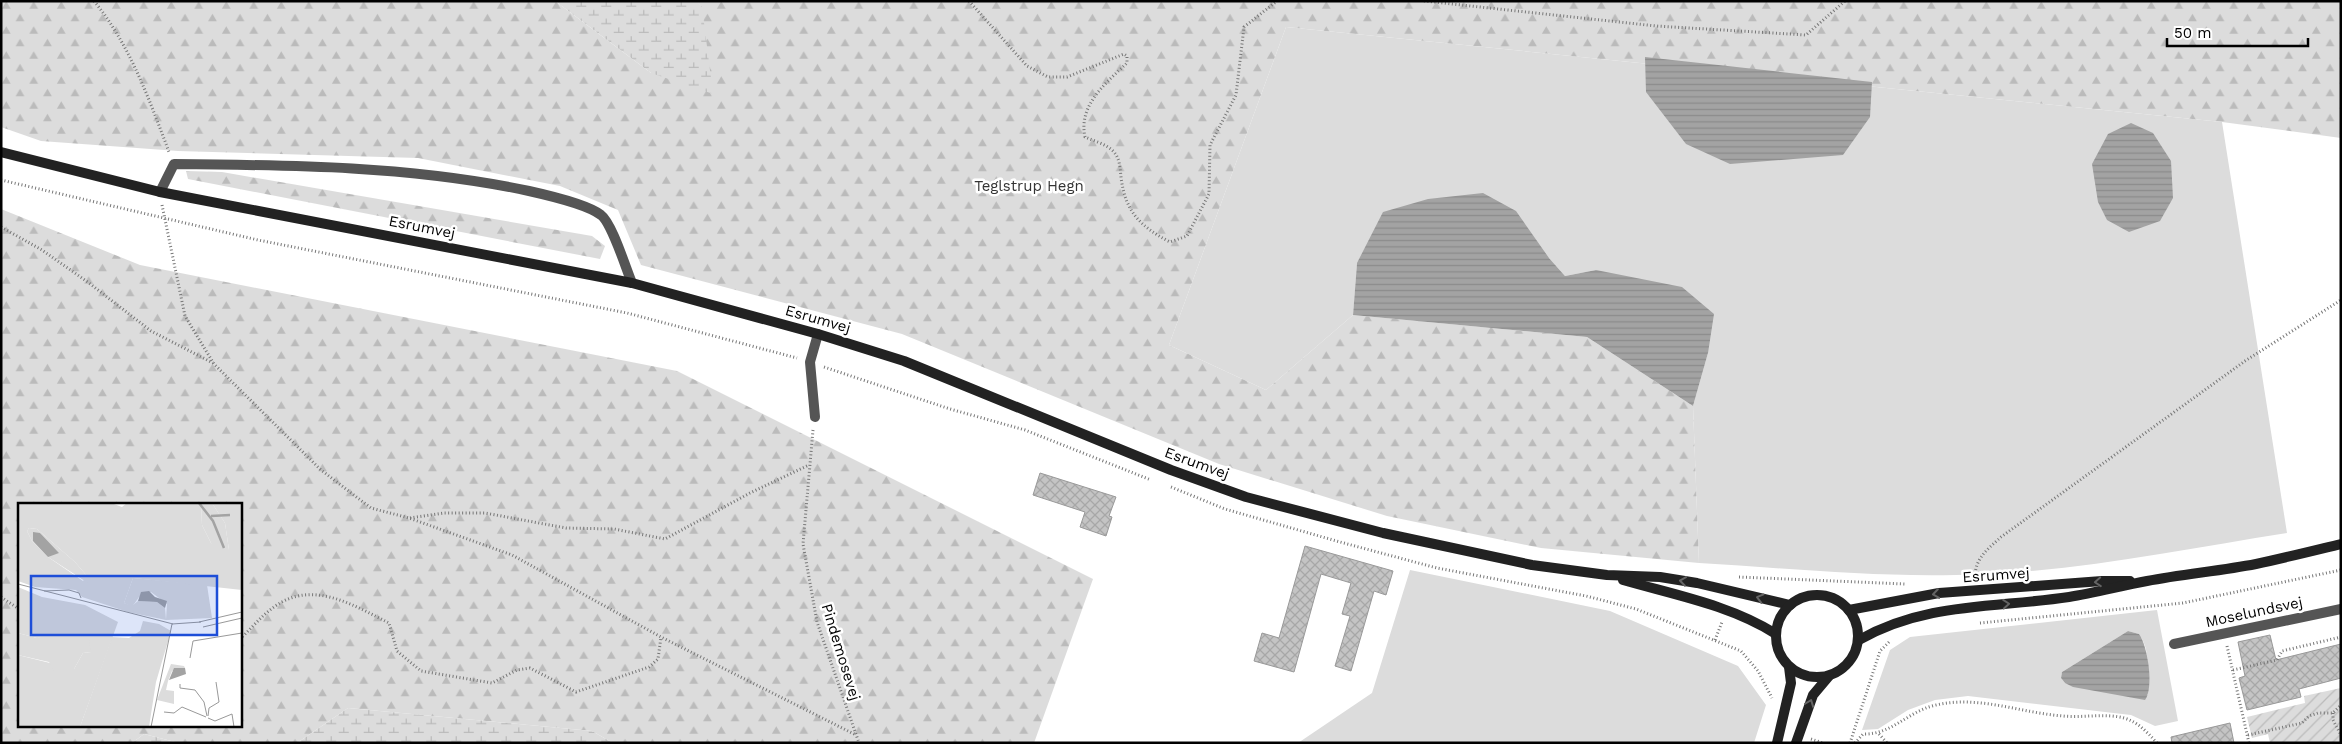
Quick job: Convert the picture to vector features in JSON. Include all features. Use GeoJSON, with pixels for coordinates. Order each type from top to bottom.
{"type":"FeatureCollection","features":[{"type":"Feature","properties":{"kind":"main road","name":"Esrumvej"},"geometry":{"type":"LineString","coordinates":[[1,152],[160,192],[632,284],[818,334],[904,361],[1171,470],[1246,497],[1384,533],[1523,564],[1607,575],[1660,577],[1731,590],[1790,606]]}},
{"type":"Feature","properties":{"kind":"main road","name":"Esrumvej"},"geometry":{"type":"LineString","coordinates":[[1859,640],[1878,629],[1912,616],[1960,608],[2059,599],[2104,592],[2146,581],[2255,564],[2341,544]]}},
{"type":"Feature","properties":{"kind":"main road","name":"Esrumvej"},"geometry":{"type":"LineString","coordinates":[[1607,575],[1727,610],[1754,620],[1776,634]]}},
{"type":"Feature","properties":{"kind":"main road","name":"Esrumvej"},"geometry":{"type":"LineString","coordinates":[[1849,610],[1940,594],[2102,581],[2146,581]]}},
{"type":"Feature","properties":{"kind":"main road"},"geometry":{"type":"LineString","coordinates":[[1819,595],[1834,598],[1849,610],[1855,619],[1859,640],[1856,652],[1840,671],[1829,676],[1808,676],[1789,666],[1782,657],[1777,646],[1776,634],[1780,619],[1790,606],[1803,597],[1819,595]]}},
{"type":"Feature","properties":{"kind":"main road"},"geometry":{"type":"LineString","coordinates":[[1777,743],[1791,683],[1789,666]]}},
{"type":"Feature","properties":{"kind":"main road"},"geometry":{"type":"LineString","coordinates":[[1796,743],[1813,696],[1829,676]]}},
{"type":"Feature","properties":{"kind":"street"},"geometry":{"type":"LineString","coordinates":[[160,192],[174,164],[322,166],[481,181],[559,197],[602,215],[613,235],[632,284]]}},
{"type":"Feature","properties":{"kind":"street"},"geometry":{"type":"LineString","coordinates":[[814,417],[810,362],[818,334]]}},
{"type":"Feature","properties":{"kind":"street","name":"Moselundsvej"},"geometry":{"type":"LineString","coordinates":[[2174,644],[2341,609]]}},
{"type":"Feature","properties":{"kind":"path"},"geometry":{"type":"LineString","coordinates":[[94,1],[103,12],[142,78],[174,164]]}},
{"type":"Feature","properties":{"kind":"path"},"geometry":{"type":"LineString","coordinates":[[969,1],[1027,66],[1048,77],[1067,77],[1085,71],[1116,55],[1124,54],[1128,56],[1128,64],[1093,98],[1085,115],[1083,126],[1085,137],[1114,152],[1119,162],[1122,186],[1131,213],[1151,232],[1170,242],[1187,236],[1209,194],[1210,145],[1236,95],[1244,27],[1277,1]]}},
{"type":"Feature","properties":{"kind":"path"},"geometry":{"type":"LineString","coordinates":[[1424,1],[1656,26],[1806,35],[1845,1]]}},
{"type":"Feature","properties":{"kind":"path"},"geometry":{"type":"LineString","coordinates":[[1,180],[268,242],[627,313],[810,362]]}},
{"type":"Feature","properties":{"kind":"path"},"geometry":{"type":"LineString","coordinates":[[160,192],[163,218],[185,316],[214,364],[321,470],[371,508],[409,518],[512,555],[661,637],[856,735]]}},
{"type":"Feature","properties":{"kind":"path"},"geometry":{"type":"LineString","coordinates":[[1,227],[42,250],[89,282],[151,331],[214,364]]}},
{"type":"Feature","properties":{"kind":"path"},"geometry":{"type":"LineString","coordinates":[[1975,584],[1975,569],[1982,554],[2001,537],[2245,361],[2341,300]]}},
{"type":"Feature","properties":{"kind":"path","name":"Pindemosevej"},"geometry":{"type":"LineString","coordinates":[[814,417],[803,544],[817,622],[860,743]]}},
{"type":"Feature","properties":{"kind":"path"},"geometry":{"type":"LineString","coordinates":[[409,518],[444,513],[485,513],[566,528],[614,529],[665,539],[707,518],[750,493],[809,465]]}},
{"type":"Feature","properties":{"kind":"path"},"geometry":{"type":"LineString","coordinates":[[1979,623],[2183,603],[2341,570]]}},
{"type":"Feature","properties":{"kind":"path"},"geometry":{"type":"LineString","coordinates":[[1731,590],[1736,576],[1910,584]]}},
{"type":"Feature","properties":{"kind":"path"},"geometry":{"type":"LineString","coordinates":[[241,639],[274,606],[305,593],[336,598],[389,623],[397,651],[421,671],[492,683],[517,670],[530,668],[576,692],[649,668],[658,659],[661,637]]}},
{"type":"Feature","properties":{"kind":"path"},"geometry":{"type":"LineString","coordinates":[[1,597],[18,608]]}},
{"type":"Feature","properties":{"kind":"path"},"geometry":{"type":"LineString","coordinates":[[2224,634],[2250,743]]}},
{"type":"Feature","properties":{"kind":"path"},"geometry":{"type":"LineString","coordinates":[[2233,670],[2277,660],[2282,651],[2341,637]]}},
{"type":"Feature","properties":{"kind":"path"},"geometry":{"type":"LineString","coordinates":[[1715,640],[1741,651],[1758,671],[1770,692],[1773,703]]}},
{"type":"Feature","properties":{"kind":"path"},"geometry":{"type":"LineString","coordinates":[[1850,743],[1880,651],[1890,642]]}},
{"type":"Feature","properties":{"kind":"path"},"geometry":{"type":"LineString","coordinates":[[1855,743],[1863,734],[1879,734],[1917,711],[1935,705],[1973,702],[2039,714],[2123,718],[2138,724],[2157,743]]}},
{"type":"Feature","properties":{"kind":"path"},"geometry":{"type":"LineString","coordinates":[[2341,705],[2333,713],[2333,720],[2341,735]]}},
{"type":"Feature","properties":{"kind":"path"},"geometry":{"type":"LineString","coordinates":[[2248,735],[2302,723],[2309,716],[2318,713],[2333,713]]}},
{"type":"Feature","properties":{"kind":"path"},"geometry":{"type":"LineString","coordinates":[[1879,734],[1887,743]]}},
{"type":"Feature","properties":{"kind":"green space","name":"Teglstrup Hegn"},"geometry":{"type":"Polygon","coordinates":[[[1,1],[555,1],[651,73],[702,8],[697,1],[2341,1],[2341,138],[2222,122],[1286,27],[1169,345],[1266,390],[1353,315],[1587,337],[1693,406],[1699,563],[1541,548],[1387,516],[1219,464],[902,334],[641,265],[618,210],[560,186],[418,158],[178,151],[41,141],[1,127],[1,1]]]}},
{"type":"Feature","properties":{"kind":"green space"},"geometry":{"type":"Polygon","coordinates":[[[555,1],[697,1],[702,7],[713,94],[651,73],[555,1]]]}},
{"type":"Feature","properties":{"kind":"green space"},"geometry":{"type":"Polygon","coordinates":[[[1286,27],[2222,122],[2287,533],[2080,566],[1997,574],[1892,575],[1699,563],[1693,406],[1708,353],[1596,270],[1565,276],[1549,258],[1357,263],[1353,315],[1266,390],[1169,345],[1286,27]]]}},
{"type":"Feature","properties":{"kind":"green space"},"geometry":{"type":"Polygon","coordinates":[[[186,171],[222,172],[592,236],[605,246],[600,259],[188,179],[186,171]]]}},
{"type":"Feature","properties":{"kind":"green space"},"geometry":{"type":"Polygon","coordinates":[[[1,209],[140,265],[677,371],[1093,579],[1034,743],[613,743],[592,731],[348,708],[297,743],[179,743],[144,734],[132,743],[1,743],[1,209]]]}},
{"type":"Feature","properties":{"kind":"green space"},"geometry":{"type":"Polygon","coordinates":[[[1410,570],[1610,611],[1738,666],[1766,705],[1754,743],[1298,743],[1372,693],[1410,570]]]}},
{"type":"Feature","properties":{"kind":"green space"},"geometry":{"type":"Polygon","coordinates":[[[2157,610],[2178,721],[2155,726],[2131,715],[1968,696],[1935,700],[1908,710],[1878,729],[1862,730],[1890,650],[1910,637],[2157,610]],[[2128,631],[2062,672],[2061,678],[2065,683],[2148,695],[2147,655],[2143,640],[2139,634],[2128,631]]]}},
{"type":"Feature","properties":{"kind":"green space"},"geometry":{"type":"Polygon","coordinates":[[[2341,688],[2341,743],[2270,743],[2268,734],[2252,738],[2247,717],[2305,703],[2304,696],[2341,688]]]}},
{"type":"Feature","properties":{"kind":"green space"},"geometry":{"type":"Polygon","coordinates":[[[348,708],[592,731],[613,743],[297,743],[348,708]]]}},
{"type":"Feature","properties":{"kind":"green space"},"geometry":{"type":"Polygon","coordinates":[[[144,734],[179,743],[132,743],[144,734]]]}},
{"type":"Feature","properties":{"kind":"shaded area"},"geometry":{"type":"Polygon","coordinates":[[[1645,57],[1872,82],[1870,117],[1843,155],[1730,164],[1686,144],[1646,92],[1645,57]]]}},
{"type":"Feature","properties":{"kind":"shaded area"},"geometry":{"type":"Polygon","coordinates":[[[2131,123],[2153,133],[2171,161],[2173,198],[2160,221],[2129,232],[2107,220],[2098,202],[2092,164],[2108,134],[2131,123]]]}},
{"type":"Feature","properties":{"kind":"shaded area"},"geometry":{"type":"Polygon","coordinates":[[[1483,193],[1516,211],[1549,258],[1565,276],[1596,270],[1682,287],[1714,314],[1708,353],[1693,406],[1587,337],[1353,315],[1357,263],[1383,212],[1428,199],[1483,193]]]}},
{"type":"Feature","properties":{"kind":"shaded area"},"geometry":{"type":"Polygon","coordinates":[[[2128,631],[2139,634],[2145,648],[2149,667],[2149,686],[2145,700],[2073,687],[2065,683],[2061,678],[2062,672],[2128,631]]]}},
{"type":"Feature","properties":{"kind":"building"},"geometry":{"type":"Polygon","coordinates":[[[1040,473],[1116,497],[1109,516],[1112,517],[1106,536],[1080,527],[1085,512],[1033,495],[1040,473]]]}},
{"type":"Feature","properties":{"kind":"building"},"geometry":{"type":"Polygon","coordinates":[[[1305,546],[1393,571],[1386,595],[1374,591],[1351,671],[1335,666],[1350,616],[1342,614],[1351,583],[1321,574],[1294,672],[1254,661],[1262,633],[1279,638],[1305,546]]]}},
{"type":"Feature","properties":{"kind":"building"},"geometry":{"type":"Polygon","coordinates":[[[2270,635],[2276,660],[2341,644],[2341,678],[2299,689],[2301,697],[2247,710],[2239,678],[2245,676],[2238,642],[2270,635]]]}},
{"type":"Feature","properties":{"kind":"building"},"geometry":{"type":"Polygon","coordinates":[[[2230,723],[2234,743],[2172,743],[2171,737],[2230,723]]]}}]}
